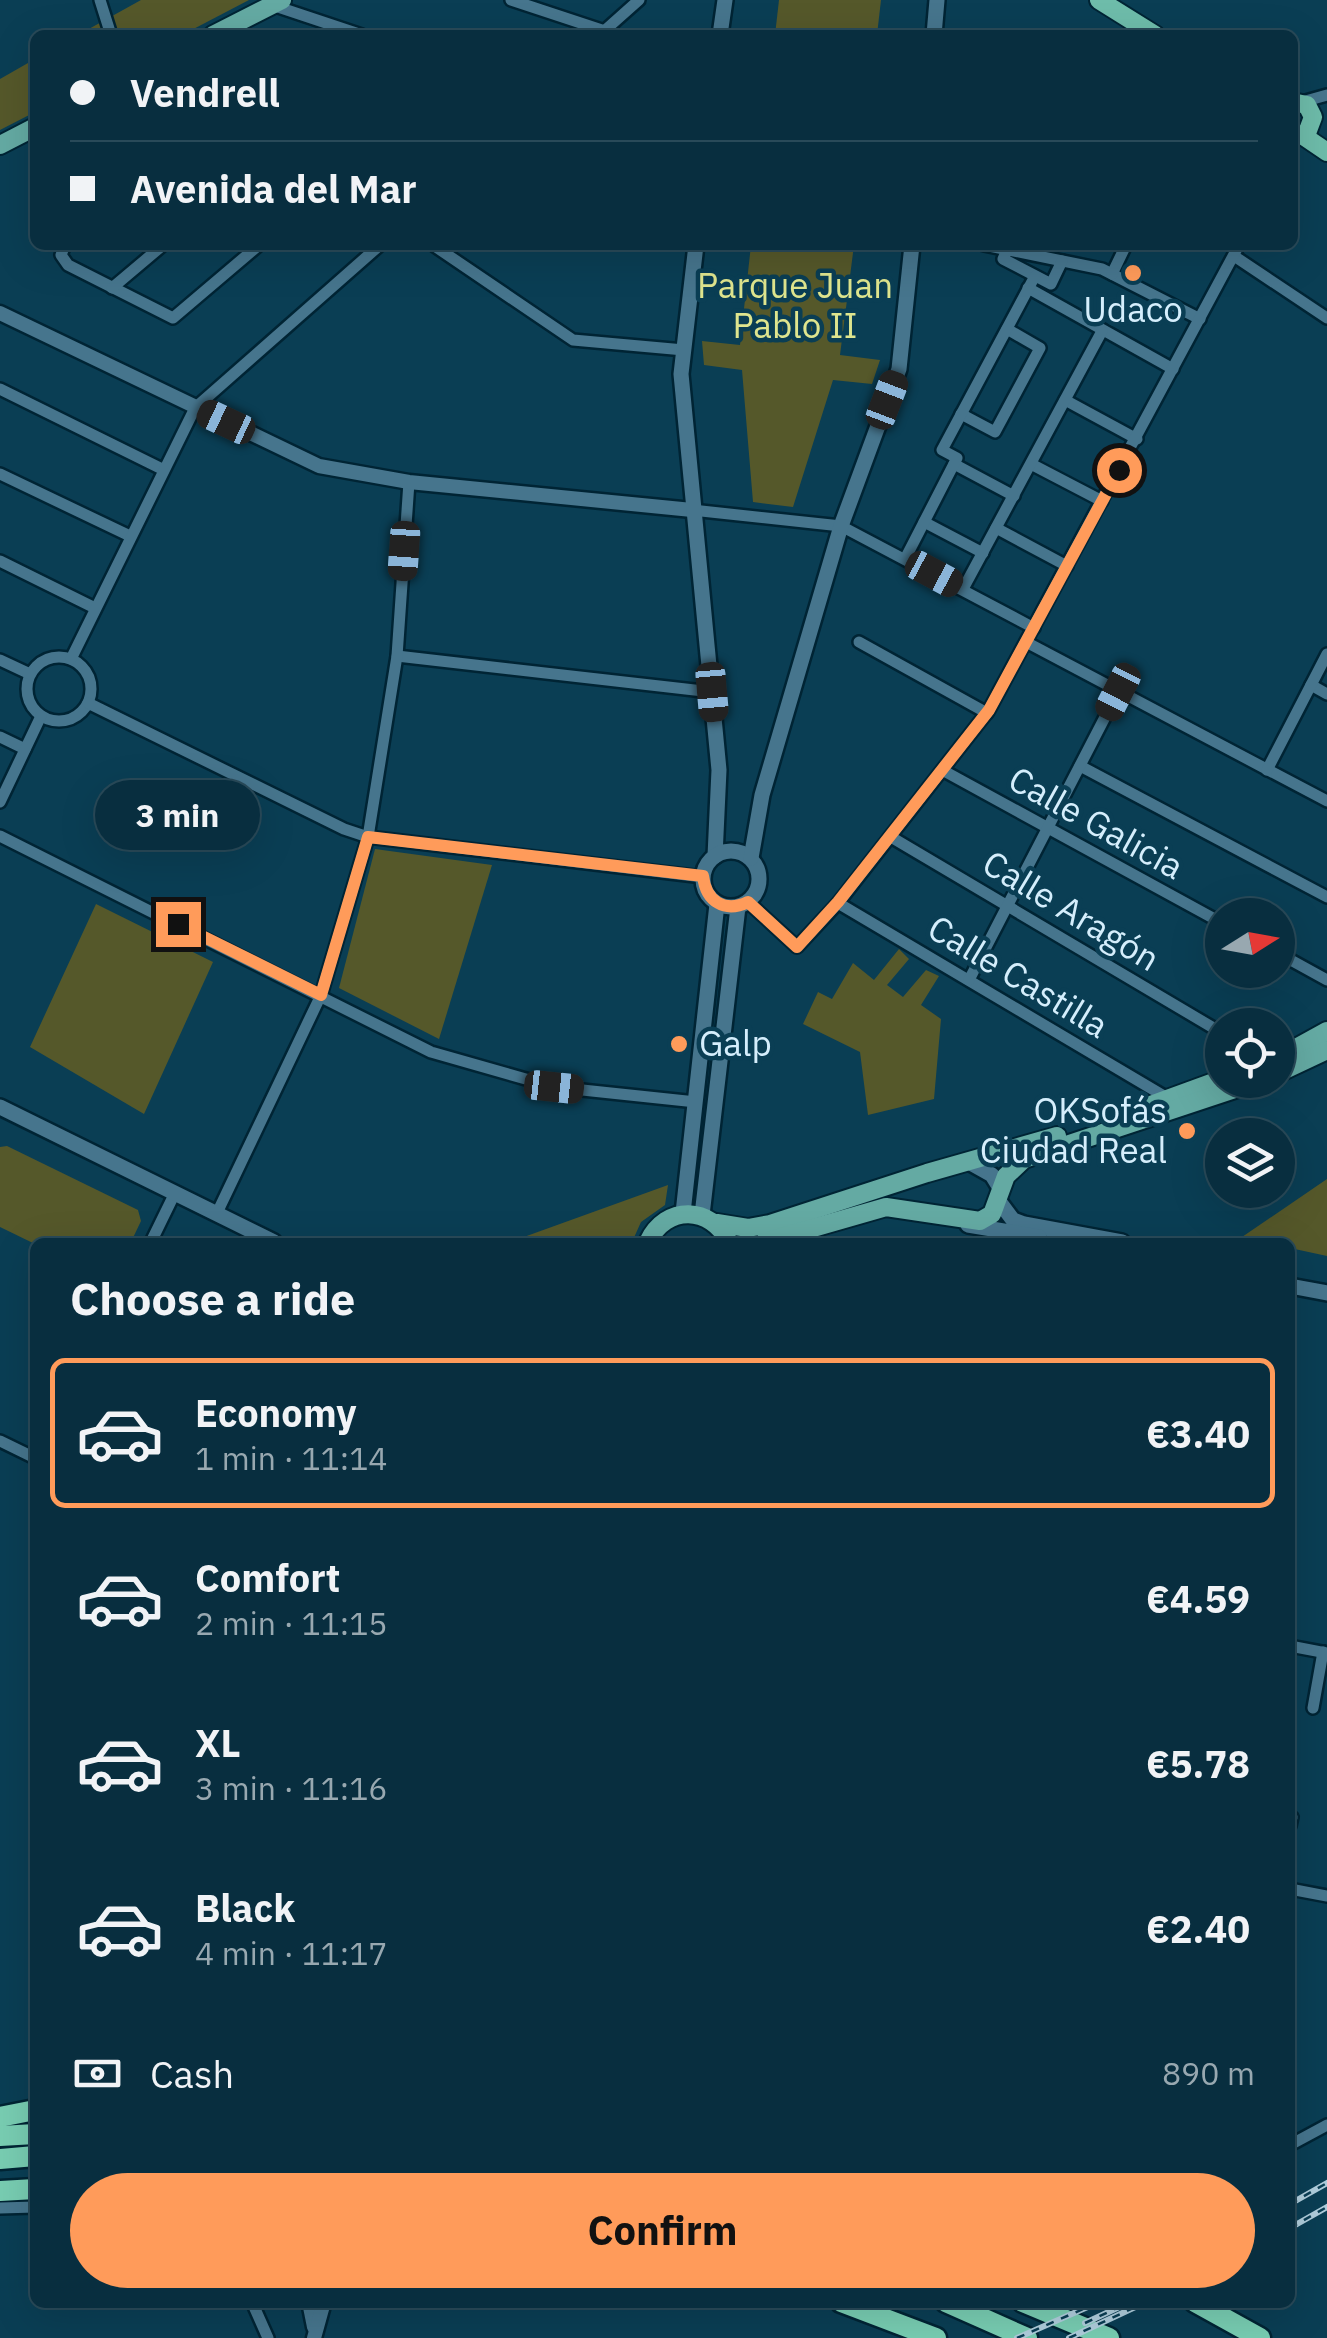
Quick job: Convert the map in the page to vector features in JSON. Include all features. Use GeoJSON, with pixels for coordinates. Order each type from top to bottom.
{"type":"FeatureCollection","features":[{"type":"Feature","properties":{"kind":"highway"},"geometry":{"type":"LineString","coordinates":[[1085,0],[1132,30]]}},
{"type":"Feature","properties":{"kind":"highway"},"geometry":{"type":"LineString","coordinates":[[1099,0],[1147,30]]}},
{"type":"Feature","properties":{"kind":"highway"},"geometry":{"type":"LineString","coordinates":[[1298,103],[1311,111],[1305,131]]}},
{"type":"Feature","properties":{"kind":"highway"},"geometry":{"type":"LineString","coordinates":[[1305,131],[1327,138]]}},
{"type":"Feature","properties":{"kind":"highway"},"geometry":{"type":"LineString","coordinates":[[1305,131],[1327,152]]}},
{"type":"Feature","properties":{"kind":"highway"},"geometry":{"type":"LineString","coordinates":[[0,2117],[30,2111]]}},
{"type":"Feature","properties":{"kind":"highway"},"geometry":{"type":"LineString","coordinates":[[0,2136],[30,2134]]}},
{"type":"Feature","properties":{"kind":"highway"},"geometry":{"type":"LineString","coordinates":[[0,2158],[30,2156]]}},
{"type":"Feature","properties":{"kind":"highway"},"geometry":{"type":"LineString","coordinates":[[0,2191],[30,2190]]}},
{"type":"Feature","properties":{"kind":"highway"},"geometry":{"type":"LineString","coordinates":[[856,2308],[935,2337]]}},
{"type":"Feature","properties":{"kind":"highway"},"geometry":{"type":"LineString","coordinates":[[959,2308],[1026,2338]]}},
{"type":"Feature","properties":{"kind":"highway"},"geometry":{"type":"LineString","coordinates":[[1037,2308],[1109,2338]]}},
{"type":"Feature","properties":{"kind":"highway"},"geometry":{"type":"LineString","coordinates":[[1206,2308],[1260,2338]]}},
{"type":"Feature","properties":{"kind":"main road"},"geometry":{"type":"LineString","coordinates":[[721,30],[724,0]]}},
{"type":"Feature","properties":{"kind":"main road"},"geometry":{"type":"LineString","coordinates":[[934,30],[937,0]]}},
{"type":"Feature","properties":{"kind":"main road"},"geometry":{"type":"LineString","coordinates":[[223,30],[277,3]]}},
{"type":"Feature","properties":{"kind":"main road"},"geometry":{"type":"LineString","coordinates":[[0,145],[30,129]]}},
{"type":"Feature","properties":{"kind":"main road"},"geometry":{"type":"LineString","coordinates":[[695,250],[682,399],[719,770],[715,856],[703,876],[704,888],[717,904],[696,1102],[700,1217],[724,1238]]}},
{"type":"Feature","properties":{"kind":"main road"},"geometry":{"type":"LineString","coordinates":[[751,858],[762,795],[841,526],[899,369],[911,250]]}},
{"type":"Feature","properties":{"kind":"main road"},"geometry":{"type":"LineString","coordinates":[[700,1217],[743,904],[759,886],[758,869],[751,858],[734,851],[715,856]]}},
{"type":"Feature","properties":{"kind":"main road"},"geometry":{"type":"LineString","coordinates":[[717,904],[743,904]]}},
{"type":"Feature","properties":{"kind":"main road"},"geometry":{"type":"LineString","coordinates":[[1295,1049],[1327,1031]]}},
{"type":"Feature","properties":{"kind":"main road"},"geometry":{"type":"LineString","coordinates":[[1295,1065],[1327,1050]]}},
{"type":"Feature","properties":{"kind":"main road"},"geometry":{"type":"LineString","coordinates":[[651,1238],[660,1224],[700,1217],[748,1228],[770,1224],[1078,1130],[1205,1085]]}},
{"type":"Feature","properties":{"kind":"main road"},"geometry":{"type":"LineString","coordinates":[[778,1238],[886,1207],[980,1221],[992,1214],[1014,1166],[1024,1159],[1208,1098]]}},
{"type":"Feature","properties":{"kind":"main road"},"geometry":{"type":"LineString","coordinates":[[0,1110],[266,1238]]}},
{"type":"Feature","properties":{"kind":"main road"},"geometry":{"type":"LineString","coordinates":[[0,1110],[251,1238]]}},
{"type":"Feature","properties":{"kind":"main road"},"geometry":{"type":"LineString","coordinates":[[967,1161],[992,1175],[1013,1220],[1100,1238]]}},
{"type":"Feature","properties":{"kind":"main road"},"geometry":{"type":"LineString","coordinates":[[956,1219],[976,1227],[1043,1238]]}},
{"type":"Feature","properties":{"kind":"main road"},"geometry":{"type":"LineString","coordinates":[[1295,1277],[1327,1284]]}},
{"type":"Feature","properties":{"kind":"main road"},"geometry":{"type":"LineString","coordinates":[[1295,1287],[1327,1293]]}},
{"type":"Feature","properties":{"kind":"street"},"geometry":{"type":"LineString","coordinates":[[100,0],[109,30]]}},
{"type":"Feature","properties":{"kind":"street"},"geometry":{"type":"LineString","coordinates":[[511,0],[599,30]]}},
{"type":"Feature","properties":{"kind":"street"},"geometry":{"type":"LineString","coordinates":[[611,30],[639,0]]}},
{"type":"Feature","properties":{"kind":"street"},"geometry":{"type":"LineString","coordinates":[[277,3],[349,30]]}},
{"type":"Feature","properties":{"kind":"street"},"geometry":{"type":"LineString","coordinates":[[1298,102],[1327,95]]}},
{"type":"Feature","properties":{"kind":"street"},"geometry":{"type":"LineString","coordinates":[[63,250],[64,263],[173,318],[253,250]]}},
{"type":"Feature","properties":{"kind":"street"},"geometry":{"type":"LineString","coordinates":[[112,288],[157,250]]}},
{"type":"Feature","properties":{"kind":"street"},"geometry":{"type":"LineString","coordinates":[[71,658],[195,408],[374,250]]}},
{"type":"Feature","properties":{"kind":"street"},"geometry":{"type":"LineString","coordinates":[[441,250],[574,340],[684,350]]}},
{"type":"Feature","properties":{"kind":"street"},"geometry":{"type":"LineString","coordinates":[[1062,261],[1051,284],[1003,259],[1007,250],[1062,261],[1112,274],[1200,319]]}},
{"type":"Feature","properties":{"kind":"street"},"geometry":{"type":"LineString","coordinates":[[1112,274],[1124,250]]}},
{"type":"Feature","properties":{"kind":"street"},"geometry":{"type":"LineString","coordinates":[[743,904],[797,947],[891,838],[987,713],[1236,250],[1327,318]]}},
{"type":"Feature","properties":{"kind":"street"},"geometry":{"type":"LineString","coordinates":[[905,559],[957,458],[942,450],[1036,276]]}},
{"type":"Feature","properties":{"kind":"street"},"geometry":{"type":"LineString","coordinates":[[1028,288],[1173,369]]}},
{"type":"Feature","properties":{"kind":"street"},"geometry":{"type":"LineString","coordinates":[[0,312],[318,466],[408,482],[841,526],[1034,628]]}},
{"type":"Feature","properties":{"kind":"street"},"geometry":{"type":"LineString","coordinates":[[962,414],[996,432],[1040,348],[1007,329]]}},
{"type":"Feature","properties":{"kind":"street"},"geometry":{"type":"LineString","coordinates":[[963,590],[1102,331]]}},
{"type":"Feature","properties":{"kind":"street"},"geometry":{"type":"LineString","coordinates":[[0,389],[162,469]]}},
{"type":"Feature","properties":{"kind":"street"},"geometry":{"type":"LineString","coordinates":[[1065,400],[1137,438]]}},
{"type":"Feature","properties":{"kind":"street"},"geometry":{"type":"LineString","coordinates":[[954,464],[1014,496]]}},
{"type":"Feature","properties":{"kind":"street"},"geometry":{"type":"LineString","coordinates":[[1031,464],[1102,501]]}},
{"type":"Feature","properties":{"kind":"street"},"geometry":{"type":"LineString","coordinates":[[0,474],[130,536]]}},
{"type":"Feature","properties":{"kind":"street"},"geometry":{"type":"LineString","coordinates":[[217,1213],[321,995],[368,837],[397,656],[408,482]]}},
{"type":"Feature","properties":{"kind":"street"},"geometry":{"type":"LineString","coordinates":[[924,522],[982,553]]}},
{"type":"Feature","properties":{"kind":"street"},"geometry":{"type":"LineString","coordinates":[[996,528],[1067,566]]}},
{"type":"Feature","properties":{"kind":"street"},"geometry":{"type":"LineString","coordinates":[[0,561],[96,608]]}},
{"type":"Feature","properties":{"kind":"street"},"geometry":{"type":"LineString","coordinates":[[859,642],[987,713]]}},
{"type":"Feature","properties":{"kind":"street"},"geometry":{"type":"LineString","coordinates":[[1026,642],[1327,801]]}},
{"type":"Feature","properties":{"kind":"street"},"geometry":{"type":"LineString","coordinates":[[1267,770],[1327,654]]}},
{"type":"Feature","properties":{"kind":"street"},"geometry":{"type":"LineString","coordinates":[[397,656],[712,692]]}},
{"type":"Feature","properties":{"kind":"street"},"geometry":{"type":"LineString","coordinates":[[48,658],[71,658],[81,665],[90,682],[88,704],[66,720],[41,716],[28,696],[30,674],[48,658]]}},
{"type":"Feature","properties":{"kind":"street"},"geometry":{"type":"LineString","coordinates":[[0,660],[30,674]]}},
{"type":"Feature","properties":{"kind":"street"},"geometry":{"type":"LineString","coordinates":[[1311,686],[1327,694]]}},
{"type":"Feature","properties":{"kind":"street"},"geometry":{"type":"LineString","coordinates":[[969,980],[1118,692]]}},
{"type":"Feature","properties":{"kind":"street"},"geometry":{"type":"LineString","coordinates":[[88,704],[344,829],[368,837],[703,876]]}},
{"type":"Feature","properties":{"kind":"street"},"geometry":{"type":"LineString","coordinates":[[0,802],[41,716]]}},
{"type":"Feature","properties":{"kind":"street"},"geometry":{"type":"LineString","coordinates":[[0,737],[25,750]]}},
{"type":"Feature","properties":{"kind":"street"},"geometry":{"type":"LineString","coordinates":[[1080,766],[1327,898]]}},
{"type":"Feature","properties":{"kind":"street","name":"Calle Galicia"},"geometry":{"type":"LineString","coordinates":[[944,770],[1205,914]]}},
{"type":"Feature","properties":{"kind":"street"},"geometry":{"type":"LineString","coordinates":[[0,836],[431,1052],[554,1087],[696,1102]]}},
{"type":"Feature","properties":{"kind":"street","name":"Calle Aragón"},"geometry":{"type":"LineString","coordinates":[[891,838],[1205,1023]]}},
{"type":"Feature","properties":{"kind":"street","name":"Calle Castilla"},"geometry":{"type":"LineString","coordinates":[[838,902],[1169,1099]]}},
{"type":"Feature","properties":{"kind":"street"},"geometry":{"type":"LineString","coordinates":[[1295,962],[1327,980]]}},
{"type":"Feature","properties":{"kind":"street"},"geometry":{"type":"LineString","coordinates":[[153,1238],[173,1197]]}},
{"type":"Feature","properties":{"kind":"street"},"geometry":{"type":"LineString","coordinates":[[0,1441],[30,1456]]}},
{"type":"Feature","properties":{"kind":"street"},"geometry":{"type":"LineString","coordinates":[[1295,1647],[1325,1652],[1313,1708]]}},
{"type":"Feature","properties":{"kind":"street"},"geometry":{"type":"LineString","coordinates":[[1295,1890],[1327,1896]]}},
{"type":"Feature","properties":{"kind":"street"},"geometry":{"type":"LineString","coordinates":[[1295,2143],[1327,2125]]}},
{"type":"Feature","properties":{"kind":"street"},"geometry":{"type":"LineString","coordinates":[[0,2208],[30,2207]]}},
{"type":"Feature","properties":{"kind":"street"},"geometry":{"type":"LineString","coordinates":[[255,2308],[268,2338]]}},
{"type":"Feature","properties":{"kind":"street"},"geometry":{"type":"LineString","coordinates":[[310,2308],[314,2335]]}},
{"type":"Feature","properties":{"kind":"street"},"geometry":{"type":"LineString","coordinates":[[314,2335],[322,2308]]}},
{"type":"Feature","properties":{"kind":"green space"},"geometry":{"type":"Polygon","coordinates":[[[141,0],[249,0],[192,30],[87,30],[141,0]]]}},
{"type":"Feature","properties":{"kind":"green space"},"geometry":{"type":"Polygon","coordinates":[[[779,0],[881,0],[878,30],[776,30],[779,0]]]}},
{"type":"Feature","properties":{"kind":"green space"},"geometry":{"type":"Polygon","coordinates":[[[30,62],[30,115],[0,130],[0,79],[30,62]]]}},
{"type":"Feature","properties":{"kind":"green space","name":"Parque Juan Pablo II"},"geometry":{"type":"Polygon","coordinates":[[[750,250],[853,250],[840,355],[880,360],[872,384],[833,380],[793,507],[753,502],[742,370],[704,365],[702,341],[740,345],[750,250]]]}},
{"type":"Feature","properties":{"kind":"green space"},"geometry":{"type":"Polygon","coordinates":[[[375,849],[492,865],[439,1039],[339,988],[375,849]]]}},
{"type":"Feature","properties":{"kind":"green space"},"geometry":{"type":"Polygon","coordinates":[[[96,904],[213,962],[144,1114],[30,1047],[96,904]]]}},
{"type":"Feature","properties":{"kind":"green space"},"geometry":{"type":"Polygon","coordinates":[[[899,949],[909,959],[887,985],[903,997],[926,970],[939,976],[921,1005],[941,1019],[934,1099],[868,1115],[860,1052],[803,1024],[818,992],[832,999],[853,963],[874,980],[899,949]]]}},
{"type":"Feature","properties":{"kind":"green space"},"geometry":{"type":"Polygon","coordinates":[[[7,1146],[138,1210],[141,1221],[133,1238],[30,1238],[30,1242],[0,1227],[0,1147],[7,1146]]]}},
{"type":"Feature","properties":{"kind":"green space"},"geometry":{"type":"Polygon","coordinates":[[[1327,1179],[1327,1256],[1295,1249],[1295,1238],[1242,1237],[1284,1208],[1295,1208],[1295,1201],[1327,1179]]]}},
{"type":"Feature","properties":{"kind":"green space"},"geometry":{"type":"Polygon","coordinates":[[[668,1185],[665,1205],[641,1222],[634,1238],[521,1238],[668,1185]]]}},
{"type":"Feature","properties":{"kind":"railway"},"geometry":{"type":"LineString","coordinates":[[1295,2201],[1327,2183]]}},
{"type":"Feature","properties":{"kind":"railway"},"geometry":{"type":"LineString","coordinates":[[1295,2225],[1327,2207]]}},
{"type":"Feature","properties":{"kind":"railway"},"geometry":{"type":"LineString","coordinates":[[1017,2338],[1085,2308]]}},
{"type":"Feature","properties":{"kind":"railway"},"geometry":{"type":"LineString","coordinates":[[1085,2323],[1117,2308]]}},
{"type":"Feature","properties":{"kind":"railway"},"geometry":{"type":"LineString","coordinates":[[1069,2338],[1133,2308]]}},
{"type":"Feature","properties":{"kind":"place","name":"Udaco"},"geometry":{"type":"Point","coordinates":[1133,273]}},
{"type":"Feature","properties":{"kind":"place","name":"Galp"},"geometry":{"type":"Point","coordinates":[679,1044]}},
{"type":"Feature","properties":{"kind":"place","name":"OKSofás Ciudad Real"},"geometry":{"type":"Point","coordinates":[1187,1131]}},
{"type":"Feature","properties":{"kind":"route"},"geometry":{"type":"LineString","coordinates":[[178,924],[321,995],[368,837],[703,876],[708,896],[717,904],[728,908],[748,902],[797,947],[838,902],[989,710],[1119,470]]}}]}
